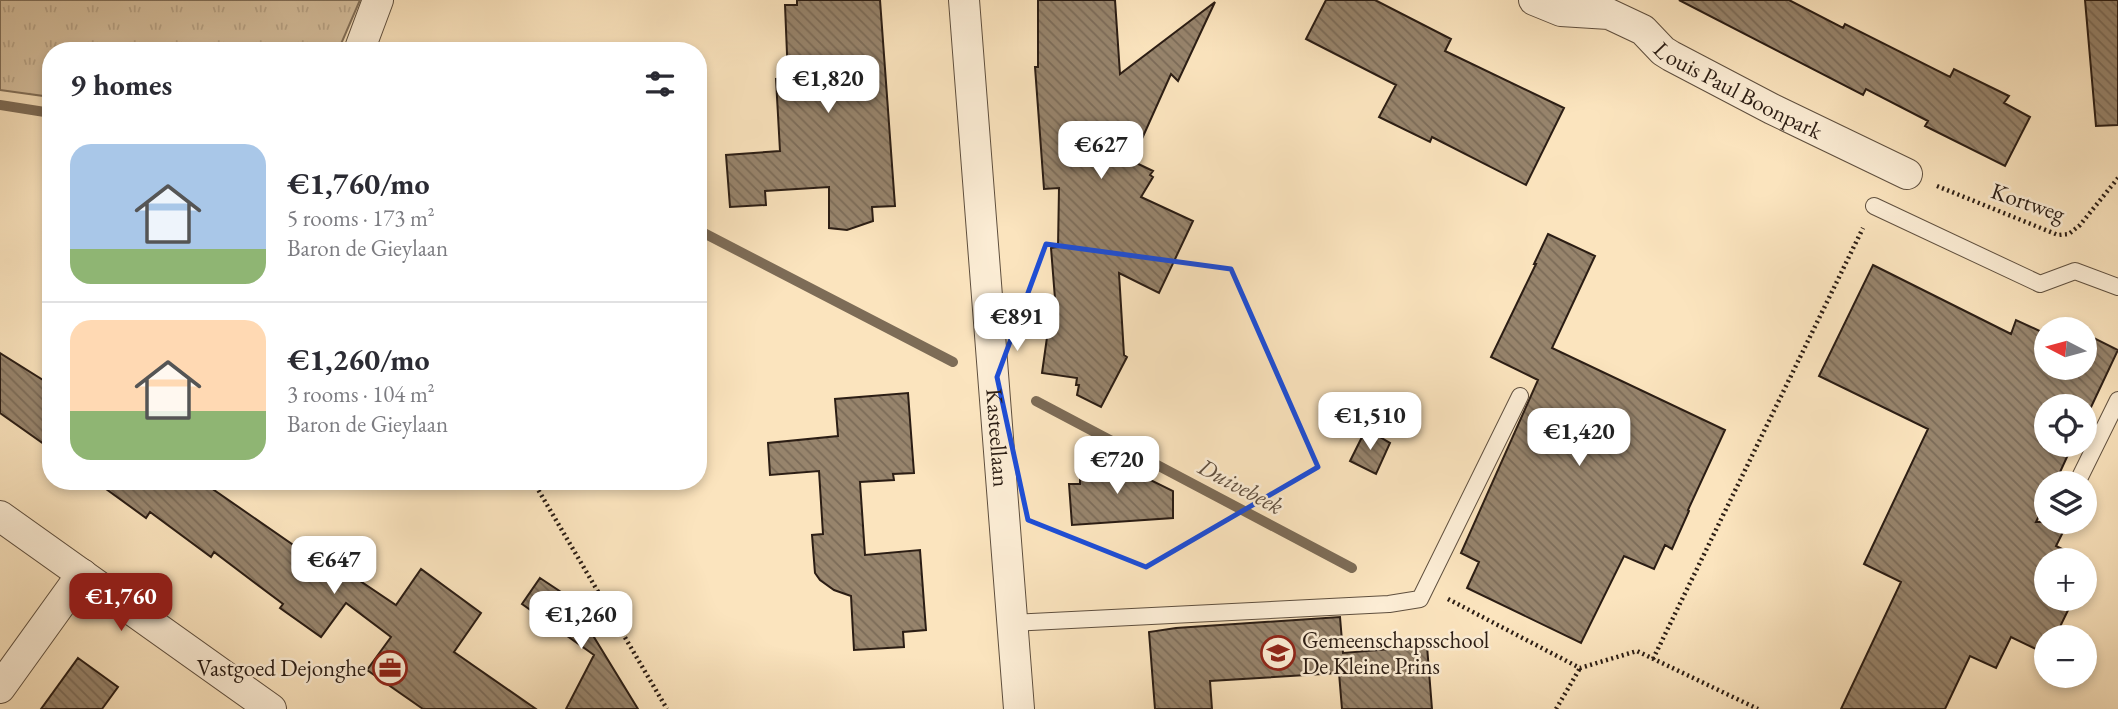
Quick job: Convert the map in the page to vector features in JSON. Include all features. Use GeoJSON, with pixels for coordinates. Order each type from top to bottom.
{"type":"FeatureCollection","features":[{"type":"Feature","properties":{"kind":"street"},"geometry":{"type":"LineString","coordinates":[[362,42],[378,0]]}},
{"type":"Feature","properties":{"kind":"street","name":"Kasteellaan"},"geometry":{"type":"LineString","coordinates":[[964,0],[1019,709]]}},
{"type":"Feature","properties":{"kind":"street","name":"Louis Paul Boonpark"},"geometry":{"type":"LineString","coordinates":[[1534,0],[1561,11],[1609,14],[1643,30],[1671,56],[1907,174]]}},
{"type":"Feature","properties":{"kind":"street"},"geometry":{"type":"LineString","coordinates":[[0,516],[271,709]]}},
{"type":"Feature","properties":{"kind":"street"},"geometry":{"type":"LineString","coordinates":[[0,688],[82,574]]}},
{"type":"Feature","properties":{"kind":"lane"},"geometry":{"type":"LineString","coordinates":[[1874,206],[2040,284],[2075,271],[2118,287]]}},
{"type":"Feature","properties":{"kind":"lane"},"geometry":{"type":"LineString","coordinates":[[1013,623],[1389,604],[1420,598],[1520,396]]}},
{"type":"Feature","properties":{"kind":"lane"},"geometry":{"type":"LineString","coordinates":[[2083,471],[2118,400]]}},
{"type":"Feature","properties":{"kind":"path","name":"Kortweg"},"geometry":{"type":"LineString","coordinates":[[1907,174],[2058,235],[2069,234],[2080,225],[2118,178]]}},
{"type":"Feature","properties":{"kind":"path"},"geometry":{"type":"LineString","coordinates":[[1653,659],[1874,206]]}},
{"type":"Feature","properties":{"kind":"path"},"geometry":{"type":"LineString","coordinates":[[538,490],[667,709]]}},
{"type":"Feature","properties":{"kind":"path"},"geometry":{"type":"LineString","coordinates":[[1425,588],[1580,668]]}},
{"type":"Feature","properties":{"kind":"path"},"geometry":{"type":"LineString","coordinates":[[1556,709],[1580,668],[1637,651],[1758,709]]}},
{"type":"Feature","properties":{"kind":"highlighted area"},"geometry":{"type":"Polygon","coordinates":[[[1046,244],[1231,269],[1318,467],[1146,567],[1028,520],[997,377],[1046,244]]]}},
{"type":"Feature","properties":{"kind":"green space"},"geometry":{"type":"Polygon","coordinates":[[[0,0],[360,0],[342,42],[42,42],[42,96],[0,90],[0,0]]]}},
{"type":"Feature","properties":{"kind":"building"},"geometry":{"type":"Polygon","coordinates":[[[797,0],[880,0],[895,206],[872,207],[873,221],[847,230],[829,228],[829,187],[765,191],[766,205],[730,207],[726,155],[780,151],[776,79],[788,78],[785,5],[797,5],[797,0]]]}},
{"type":"Feature","properties":{"kind":"building"},"geometry":{"type":"Polygon","coordinates":[[[1038,0],[1115,0],[1120,74],[1215,2],[1178,81],[1171,74],[1132,161],[1153,171],[1150,175],[1153,177],[1141,197],[1193,221],[1159,293],[1119,273],[1124,355],[1127,357],[1101,407],[1077,395],[1077,378],[1042,373],[1049,323],[1057,324],[1051,248],[1058,247],[1059,188],[1044,189],[1035,67],[1038,67],[1038,0]]]}},
{"type":"Feature","properties":{"kind":"building"},"geometry":{"type":"Polygon","coordinates":[[[1326,0],[1375,0],[1451,39],[1445,51],[1564,108],[1526,185],[1432,137],[1430,142],[1379,117],[1396,85],[1306,39],[1326,0]]]}},
{"type":"Feature","properties":{"kind":"building"},"geometry":{"type":"Polygon","coordinates":[[[1679,0],[1789,0],[1843,28],[1845,24],[1950,77],[1954,69],[2009,96],[2004,103],[2030,117],[2005,166],[1925,126],[1928,121],[1866,89],[1863,95],[1679,0]]]}},
{"type":"Feature","properties":{"kind":"building"},"geometry":{"type":"Polygon","coordinates":[[[2085,0],[2118,0],[2118,125],[2096,126],[2085,0]]]}},
{"type":"Feature","properties":{"kind":"building"},"geometry":{"type":"Polygon","coordinates":[[[1548,234],[1595,256],[1552,348],[1725,430],[1672,549],[1665,545],[1654,569],[1624,556],[1581,643],[1467,588],[1479,562],[1461,553],[1538,380],[1491,357],[1548,234]]]}},
{"type":"Feature","properties":{"kind":"building"},"geometry":{"type":"Polygon","coordinates":[[[1873,265],[2011,334],[2016,320],[2034,328],[2034,380],[2097,380],[2097,340],[2118,350],[2097,394],[2034,394],[2034,457],[2067,457],[2061,471],[2034,471],[2034,534],[2062,534],[2056,546],[2060,548],[2034,548],[2034,611],[2068,611],[2061,625],[2034,625],[2034,648],[2011,637],[1996,668],[1970,656],[1945,709],[1841,709],[1901,582],[1864,564],[1928,429],[1819,376],[1873,265]]]}},
{"type":"Feature","properties":{"kind":"building"},"geometry":{"type":"Polygon","coordinates":[[[0,353],[42,379],[42,443],[0,413],[0,353]]]}},
{"type":"Feature","properties":{"kind":"building"},"geometry":{"type":"Polygon","coordinates":[[[908,393],[914,473],[893,474],[894,480],[860,482],[865,555],[920,550],[926,630],[903,632],[904,647],[854,650],[851,596],[834,590],[815,573],[812,535],[823,534],[819,471],[770,475],[768,443],[838,436],[835,399],[908,393]]]}},
{"type":"Feature","properties":{"kind":"building"},"geometry":{"type":"Polygon","coordinates":[[[1366,429],[1390,443],[1376,474],[1350,461],[1366,429]]]}},
{"type":"Feature","properties":{"kind":"building"},"geometry":{"type":"Polygon","coordinates":[[[1116,463],[1173,491],[1173,518],[1072,525],[1069,484],[1080,484],[1080,465],[1116,463]]]}},
{"type":"Feature","properties":{"kind":"building"},"geometry":{"type":"Polygon","coordinates":[[[107,490],[214,490],[315,560],[320,554],[396,605],[421,569],[481,613],[454,652],[536,709],[423,709],[367,670],[391,637],[346,603],[321,637],[280,608],[283,604],[214,552],[211,557],[150,512],[146,518],[107,490]]]}},
{"type":"Feature","properties":{"kind":"building"},"geometry":{"type":"Polygon","coordinates":[[[540,578],[570,598],[638,709],[566,709],[594,655],[522,604],[540,578]]]}},
{"type":"Feature","properties":{"kind":"building"},"geometry":{"type":"Polygon","coordinates":[[[1340,617],[1343,653],[1427,646],[1432,709],[1342,709],[1339,673],[1210,681],[1212,709],[1155,709],[1149,632],[1340,617]]]}},
{"type":"Feature","properties":{"kind":"building"},"geometry":{"type":"Polygon","coordinates":[[[78,658],[118,687],[102,709],[41,709],[78,658]]]}},
{"type":"Feature","properties":{"kind":"waterway","name":"Duivebeek"},"geometry":{"type":"LineString","coordinates":[[0,105],[42,112]]}},
{"type":"Feature","properties":{"kind":"waterway","name":"Duivebeek"},"geometry":{"type":"LineString","coordinates":[[707,235],[953,362]]}},
{"type":"Feature","properties":{"kind":"waterway","name":"Duivebeek"},"geometry":{"type":"LineString","coordinates":[[1036,401],[1352,568]]}},
{"type":"Feature","properties":{"kind":"place","name":"Gemeenschapsschool De Kleine Prins"},"geometry":{"type":"Point","coordinates":[1278,653]}},
{"type":"Feature","properties":{"kind":"place","name":"Vastgoed Dejonghe"},"geometry":{"type":"Point","coordinates":[390,668]}}]}
